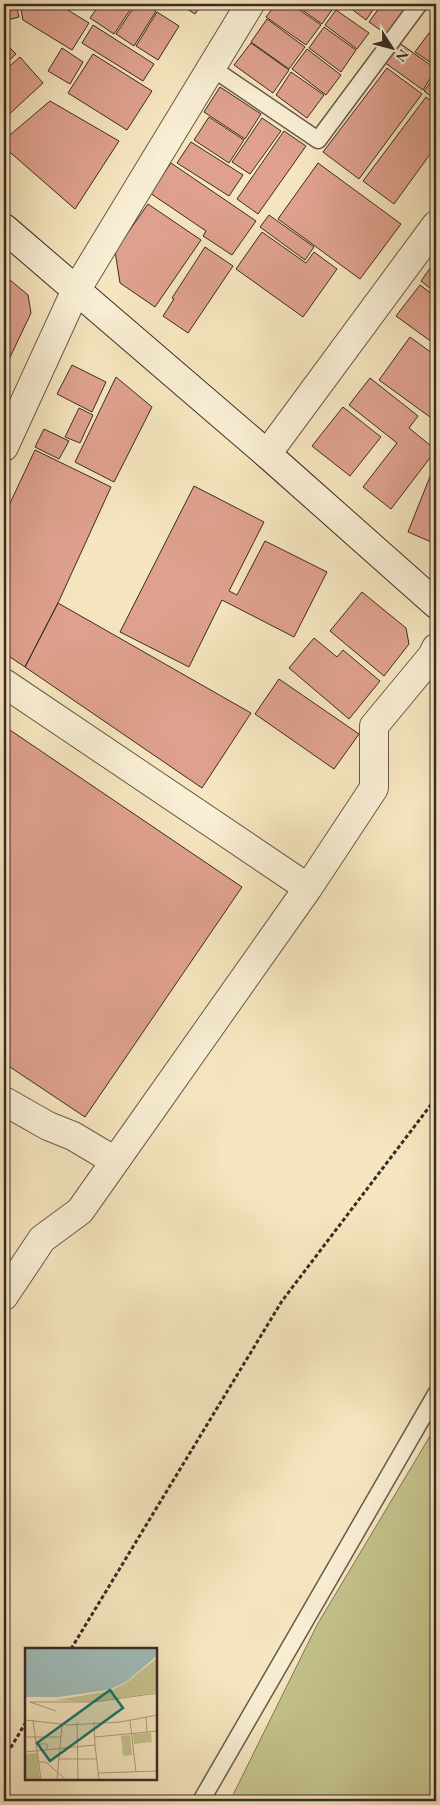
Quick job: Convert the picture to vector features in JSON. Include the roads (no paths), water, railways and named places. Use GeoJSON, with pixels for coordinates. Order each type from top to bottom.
{"type":"FeatureCollection","features":[{"type":"Feature","properties":{"kind":"street"},"geometry":{"type":"LineString","coordinates":[[4,447],[75,292],[250,4]]}},
{"type":"Feature","properties":{"kind":"street"},"geometry":{"type":"LineString","coordinates":[[267,454],[436,225]]}},
{"type":"Feature","properties":{"kind":"street"},"geometry":{"type":"LineString","coordinates":[[4,228],[75,292],[267,454],[436,604]]}},
{"type":"Feature","properties":{"kind":"street"},"geometry":{"type":"LineString","coordinates":[[4,1296],[42,1239],[80,1211],[308,888],[374,788],[374,726],[432,656],[436,648]]}},
{"type":"Feature","properties":{"kind":"street"},"geometry":{"type":"LineString","coordinates":[[4,684],[308,888]]}},
{"type":"Feature","properties":{"kind":"street"},"geometry":{"type":"LineString","coordinates":[[4,1101],[48,1126],[73,1136],[115,1162]]}},
{"type":"Feature","properties":{"kind":"lane"},"geometry":{"type":"LineString","coordinates":[[212,68],[318,140],[419,4]]}},
{"type":"Feature","properties":{"kind":"lane"},"geometry":{"type":"LineString","coordinates":[[201,1801],[436,1394]]}}]}
